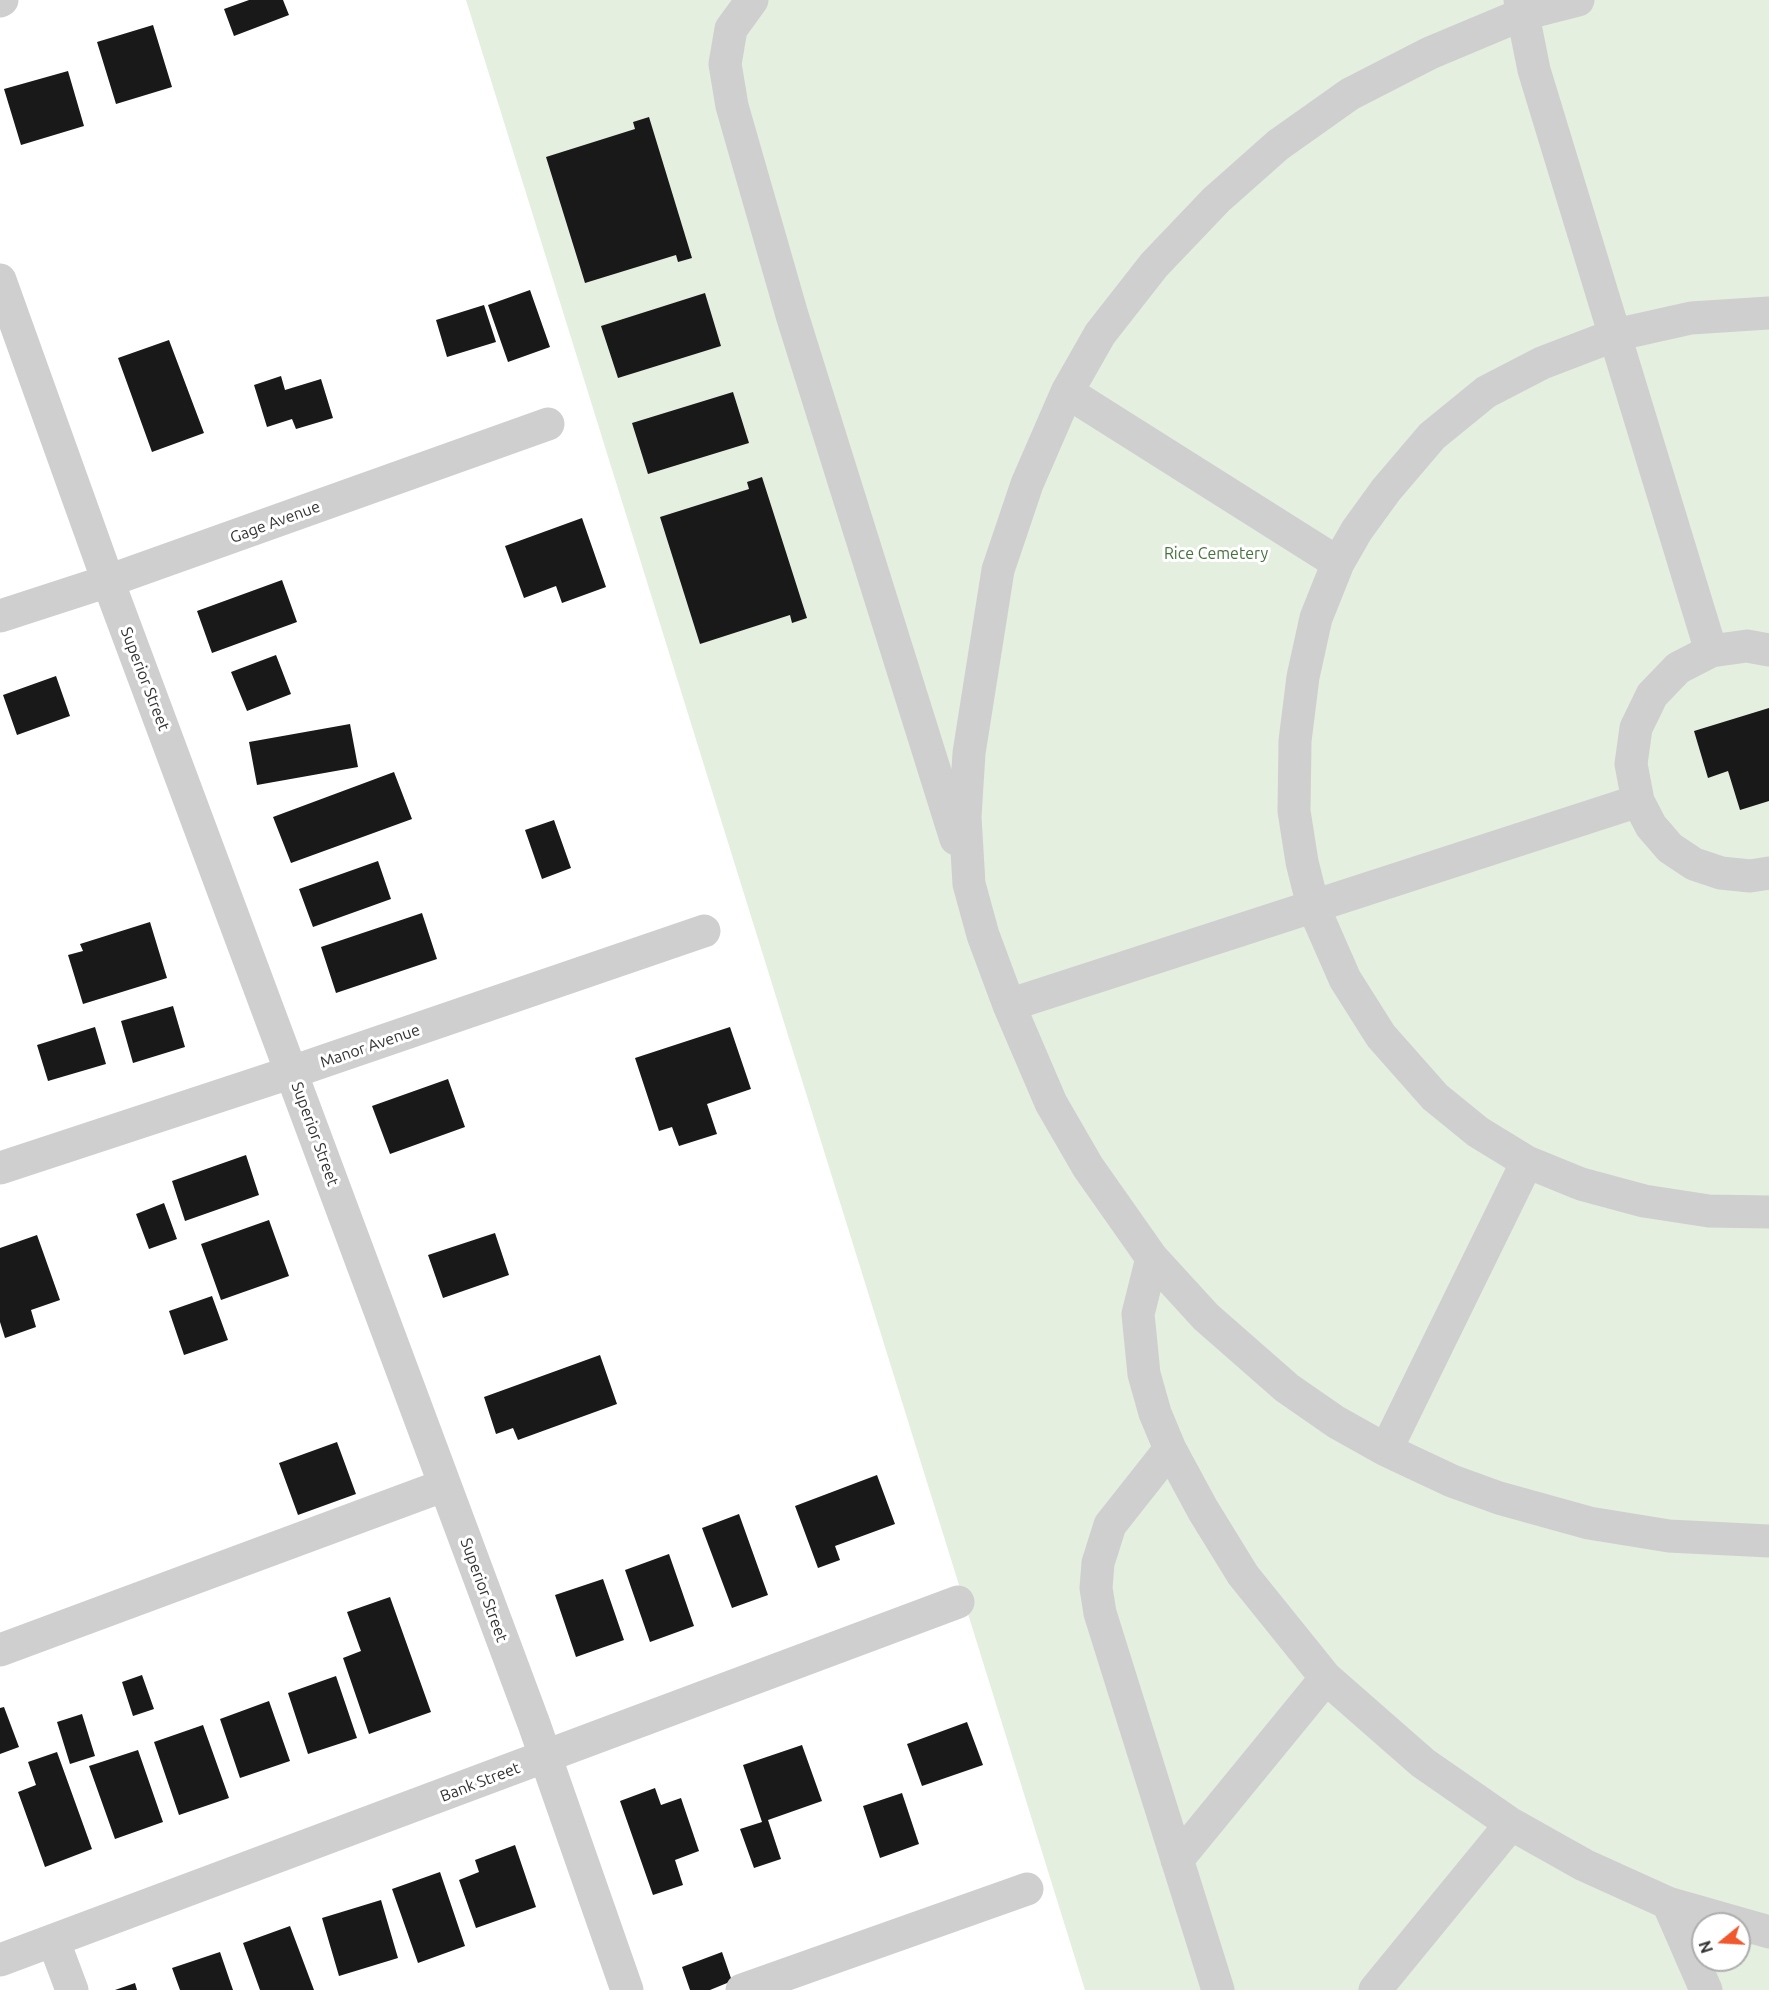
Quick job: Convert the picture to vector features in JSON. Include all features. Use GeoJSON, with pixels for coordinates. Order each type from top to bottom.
{"type":"FeatureCollection","features":[{"type":"Feature","properties":{"kind":"street"},"geometry":{"type":"LineString","coordinates":[[752,0],[731,29],[725,64],[732,106],[792,315],[969,884],[982,935],[1051,1103],[1088,1167],[1152,1258],[1206,1317],[1287,1389],[1336,1422],[1386,1450],[1452,1481],[1589,1523],[1669,1536],[1769,1541]]}},
{"type":"Feature","properties":{"kind":"street"},"geometry":{"type":"LineString","coordinates":[[969,884],[964,817],[969,753],[998,570],[1027,484],[1067,392],[1100,334],[1154,265],[1216,200],[1278,145],[1350,94],[1524,5],[1578,0]]}},
{"type":"Feature","properties":{"kind":"street"},"geometry":{"type":"LineString","coordinates":[[1524,5],[1534,70],[1710,651]]}},
{"type":"Feature","properties":{"kind":"street","name":"Superior Street"},"geometry":{"type":"LineString","coordinates":[[0,280],[108,581],[546,1757],[627,1990]]}},
{"type":"Feature","properties":{"kind":"street"},"geometry":{"type":"LineString","coordinates":[[1769,314],[1691,318],[1615,335],[1542,363],[1486,392],[1432,436],[1386,490],[1338,563],[1316,618],[1302,677],[1295,741],[1294,812],[1302,862],[1313,906],[1345,980],[1381,1036],[1436,1097],[1479,1132],[1527,1161],[1581,1184],[1644,1201],[1709,1211],[1769,1212]]}},
{"type":"Feature","properties":{"kind":"street"},"geometry":{"type":"LineString","coordinates":[[1067,392],[1338,563]]}},
{"type":"Feature","properties":{"kind":"street","name":"Gage Avenue"},"geometry":{"type":"LineString","coordinates":[[0,616],[108,581],[548,424]]}},
{"type":"Feature","properties":{"kind":"street"},"geometry":{"type":"LineString","coordinates":[[1769,650],[1747,646],[1710,651],[1678,668],[1652,694],[1636,728],[1631,764],[1638,801],[1651,826],[1670,848],[1694,864],[1721,873],[1750,876],[1769,873]]}},
{"type":"Feature","properties":{"kind":"street"},"geometry":{"type":"LineString","coordinates":[[1009,1005],[1638,801]]}},
{"type":"Feature","properties":{"kind":"street","name":"Manor Avenue"},"geometry":{"type":"LineString","coordinates":[[0,1168],[292,1072],[704,931]]}},
{"type":"Feature","properties":{"kind":"street"},"geometry":{"type":"LineString","coordinates":[[1386,1450],[1527,1161]]}},
{"type":"Feature","properties":{"kind":"street"},"geometry":{"type":"LineString","coordinates":[[1152,1258],[1138,1314],[1144,1374],[1155,1413],[1170,1449],[1203,1510],[1243,1575],[1326,1678],[1423,1763],[1511,1824],[1584,1865],[1668,1903],[1769,1932]]}},
{"type":"Feature","properties":{"kind":"street"},"geometry":{"type":"LineString","coordinates":[[1170,1449],[1110,1526],[1098,1563],[1096,1588],[1100,1613],[1218,1990]]}},
{"type":"Feature","properties":{"kind":"street"},"geometry":{"type":"LineString","coordinates":[[0,1650],[446,1485]]}},
{"type":"Feature","properties":{"kind":"street","name":"Bank Street"},"geometry":{"type":"LineString","coordinates":[[0,1960],[54,1942],[958,1602]]}},
{"type":"Feature","properties":{"kind":"street"},"geometry":{"type":"LineString","coordinates":[[1177,1860],[1326,1678]]}},
{"type":"Feature","properties":{"kind":"street"},"geometry":{"type":"LineString","coordinates":[[1375,1990],[1511,1824]]}},
{"type":"Feature","properties":{"kind":"street"},"geometry":{"type":"LineString","coordinates":[[742,1990],[1027,1888]]}},
{"type":"Feature","properties":{"kind":"street"},"geometry":{"type":"LineString","coordinates":[[1668,1903],[1695,1983]]}},
{"type":"Feature","properties":{"kind":"street"},"geometry":{"type":"LineString","coordinates":[[54,1942],[72,1990]]}},
{"type":"Feature","properties":{"kind":"green space","name":"Rice Cemetery"},"geometry":{"type":"Polygon","coordinates":[[[466,0],[1769,0],[1769,1990],[1085,1990],[466,0]]]}},
{"type":"Feature","properties":{"kind":"building"},"geometry":{"type":"Polygon","coordinates":[[[249,0],[283,0],[289,15],[234,36],[224,9],[249,0]]]}},
{"type":"Feature","properties":{"kind":"building"},"geometry":{"type":"Polygon","coordinates":[[[153,25],[172,87],[116,104],[97,42],[153,25]]]}},
{"type":"Feature","properties":{"kind":"building"},"geometry":{"type":"Polygon","coordinates":[[[68,71],[84,126],[21,145],[4,89],[68,71]]]}},
{"type":"Feature","properties":{"kind":"building"},"geometry":{"type":"Polygon","coordinates":[[[649,117],[692,258],[678,262],[676,255],[585,283],[546,157],[635,129],[633,122],[649,117]]]}},
{"type":"Feature","properties":{"kind":"building"},"geometry":{"type":"Polygon","coordinates":[[[530,290],[550,347],[508,362],[488,305],[530,290]]]}},
{"type":"Feature","properties":{"kind":"building"},"geometry":{"type":"Polygon","coordinates":[[[705,293],[721,346],[618,378],[601,326],[705,293]]]}},
{"type":"Feature","properties":{"kind":"building"},"geometry":{"type":"Polygon","coordinates":[[[484,305],[496,342],[447,357],[436,320],[484,305]]]}},
{"type":"Feature","properties":{"kind":"building"},"geometry":{"type":"Polygon","coordinates":[[[169,340],[204,433],[152,452],[118,358],[169,340]]]}},
{"type":"Feature","properties":{"kind":"building"},"geometry":{"type":"Polygon","coordinates":[[[281,376],[285,390],[321,379],[333,418],[296,429],[292,419],[267,427],[254,385],[281,376]]]}},
{"type":"Feature","properties":{"kind":"building"},"geometry":{"type":"Polygon","coordinates":[[[733,392],[749,443],[648,474],[632,423],[733,392]]]}},
{"type":"Feature","properties":{"kind":"building"},"geometry":{"type":"Polygon","coordinates":[[[762,477],[807,618],[792,623],[790,615],[700,644],[660,517],[749,489],[747,482],[762,477]]]}},
{"type":"Feature","properties":{"kind":"building"},"geometry":{"type":"Polygon","coordinates":[[[582,518],[606,587],[562,603],[556,586],[524,598],[505,546],[582,518]]]}},
{"type":"Feature","properties":{"kind":"building"},"geometry":{"type":"Polygon","coordinates":[[[282,580],[297,622],[212,653],[197,611],[282,580]]]}},
{"type":"Feature","properties":{"kind":"building"},"geometry":{"type":"Polygon","coordinates":[[[276,655],[291,694],[247,711],[231,672],[276,655]]]}},
{"type":"Feature","properties":{"kind":"building"},"geometry":{"type":"Polygon","coordinates":[[[56,676],[70,716],[17,735],[3,695],[56,676]]]}},
{"type":"Feature","properties":{"kind":"building"},"geometry":{"type":"Polygon","coordinates":[[[1769,708],[1769,801],[1740,810],[1728,771],[1708,778],[1694,731],[1769,708]]]}},
{"type":"Feature","properties":{"kind":"building"},"geometry":{"type":"Polygon","coordinates":[[[350,724],[358,767],[257,785],[249,742],[350,724]]]}},
{"type":"Feature","properties":{"kind":"building"},"geometry":{"type":"Polygon","coordinates":[[[394,772],[412,819],[291,863],[273,817],[394,772]]]}},
{"type":"Feature","properties":{"kind":"building"},"geometry":{"type":"Polygon","coordinates":[[[554,820],[571,868],[542,879],[525,830],[554,820]]]}},
{"type":"Feature","properties":{"kind":"building"},"geometry":{"type":"Polygon","coordinates":[[[378,861],[391,899],[313,927],[299,889],[378,861]]]}},
{"type":"Feature","properties":{"kind":"building"},"geometry":{"type":"Polygon","coordinates":[[[422,913],[437,959],[336,993],[321,947],[422,913]]]}},
{"type":"Feature","properties":{"kind":"building"},"geometry":{"type":"Polygon","coordinates":[[[150,922],[167,978],[83,1004],[68,955],[83,951],[80,944],[150,922]]]}},
{"type":"Feature","properties":{"kind":"building"},"geometry":{"type":"Polygon","coordinates":[[[173,1006],[185,1047],[133,1063],[121,1021],[173,1006]]]}},
{"type":"Feature","properties":{"kind":"building"},"geometry":{"type":"Polygon","coordinates":[[[95,1027],[106,1064],[48,1081],[37,1045],[95,1027]]]}},
{"type":"Feature","properties":{"kind":"building"},"geometry":{"type":"Polygon","coordinates":[[[730,1027],[751,1089],[707,1104],[717,1134],[679,1146],[672,1127],[659,1131],[635,1058],[730,1027]]]}},
{"type":"Feature","properties":{"kind":"building"},"geometry":{"type":"Polygon","coordinates":[[[448,1079],[465,1127],[390,1154],[372,1106],[448,1079]]]}},
{"type":"Feature","properties":{"kind":"building"},"geometry":{"type":"Polygon","coordinates":[[[246,1155],[259,1195],[185,1221],[172,1181],[246,1155]]]}},
{"type":"Feature","properties":{"kind":"building"},"geometry":{"type":"Polygon","coordinates":[[[164,1203],[177,1239],[149,1249],[136,1214],[164,1203]]]}},
{"type":"Feature","properties":{"kind":"building"},"geometry":{"type":"Polygon","coordinates":[[[269,1220],[289,1276],[221,1300],[201,1244],[269,1220]]]}},
{"type":"Feature","properties":{"kind":"building"},"geometry":{"type":"Polygon","coordinates":[[[495,1233],[509,1275],[443,1298],[428,1255],[495,1233]]]}},
{"type":"Feature","properties":{"kind":"building"},"geometry":{"type":"Polygon","coordinates":[[[37,1235],[60,1300],[31,1310],[36,1327],[5,1338],[0,1322],[0,1248],[37,1235]]]}},
{"type":"Feature","properties":{"kind":"building"},"geometry":{"type":"Polygon","coordinates":[[[212,1296],[228,1340],[184,1355],[169,1311],[212,1296]]]}},
{"type":"Feature","properties":{"kind":"building"},"geometry":{"type":"Polygon","coordinates":[[[600,1355],[617,1404],[518,1440],[513,1428],[496,1434],[484,1397],[600,1355]]]}},
{"type":"Feature","properties":{"kind":"building"},"geometry":{"type":"Polygon","coordinates":[[[337,1442],[356,1494],[298,1515],[279,1463],[337,1442]]]}},
{"type":"Feature","properties":{"kind":"building"},"geometry":{"type":"Polygon","coordinates":[[[877,1475],[895,1524],[835,1546],[840,1560],[818,1568],[795,1506],[877,1475]]]}},
{"type":"Feature","properties":{"kind":"building"},"geometry":{"type":"Polygon","coordinates":[[[739,1514],[768,1595],[732,1608],[702,1528],[739,1514]]]}},
{"type":"Feature","properties":{"kind":"building"},"geometry":{"type":"Polygon","coordinates":[[[669,1554],[694,1626],[650,1642],[625,1570],[669,1554]]]}},
{"type":"Feature","properties":{"kind":"building"},"geometry":{"type":"Polygon","coordinates":[[[603,1579],[624,1640],[576,1657],[555,1595],[603,1579]]]}},
{"type":"Feature","properties":{"kind":"building"},"geometry":{"type":"Polygon","coordinates":[[[390,1597],[431,1712],[369,1734],[343,1658],[361,1651],[347,1612],[390,1597]]]}},
{"type":"Feature","properties":{"kind":"building"},"geometry":{"type":"Polygon","coordinates":[[[142,1675],[154,1709],[133,1716],[122,1682],[142,1675]]]}},
{"type":"Feature","properties":{"kind":"building"},"geometry":{"type":"Polygon","coordinates":[[[336,1676],[357,1738],[308,1754],[288,1693],[336,1676]]]}},
{"type":"Feature","properties":{"kind":"building"},"geometry":{"type":"Polygon","coordinates":[[[269,1701],[290,1761],[240,1778],[220,1719],[269,1701]]]}},
{"type":"Feature","properties":{"kind":"building"},"geometry":{"type":"Polygon","coordinates":[[[4,1707],[19,1747],[0,1754],[0,1708],[4,1707]]]}},
{"type":"Feature","properties":{"kind":"building"},"geometry":{"type":"Polygon","coordinates":[[[82,1714],[95,1756],[70,1764],[57,1722],[82,1714]]]}},
{"type":"Feature","properties":{"kind":"building"},"geometry":{"type":"Polygon","coordinates":[[[967,1722],[983,1765],[922,1786],[907,1744],[967,1722]]]}},
{"type":"Feature","properties":{"kind":"building"},"geometry":{"type":"Polygon","coordinates":[[[203,1725],[229,1798],[179,1815],[154,1742],[203,1725]]]}},
{"type":"Feature","properties":{"kind":"building"},"geometry":{"type":"Polygon","coordinates":[[[802,1745],[822,1801],[768,1820],[781,1859],[754,1868],[740,1829],[762,1822],[743,1765],[802,1745]]]}},
{"type":"Feature","properties":{"kind":"building"},"geometry":{"type":"Polygon","coordinates":[[[138,1750],[163,1822],[115,1839],[89,1766],[138,1750]]]}},
{"type":"Feature","properties":{"kind":"building"},"geometry":{"type":"Polygon","coordinates":[[[57,1752],[92,1849],[45,1867],[18,1792],[36,1785],[28,1762],[57,1752]]]}},
{"type":"Feature","properties":{"kind":"building"},"geometry":{"type":"Polygon","coordinates":[[[655,1788],[661,1805],[681,1798],[699,1851],[675,1860],[683,1885],[653,1895],[620,1801],[655,1788]]]}},
{"type":"Feature","properties":{"kind":"building"},"geometry":{"type":"Polygon","coordinates":[[[902,1793],[919,1844],[880,1858],[863,1806],[902,1793]]]}},
{"type":"Feature","properties":{"kind":"building"},"geometry":{"type":"Polygon","coordinates":[[[515,1845],[536,1907],[476,1928],[459,1880],[479,1872],[475,1860],[515,1845]]]}},
{"type":"Feature","properties":{"kind":"building"},"geometry":{"type":"Polygon","coordinates":[[[440,1872],[465,1946],[418,1963],[392,1889],[440,1872]]]}},
{"type":"Feature","properties":{"kind":"building"},"geometry":{"type":"Polygon","coordinates":[[[381,1900],[398,1958],[339,1976],[322,1918],[381,1900]]]}},
{"type":"Feature","properties":{"kind":"building"},"geometry":{"type":"Polygon","coordinates":[[[290,1926],[314,1990],[260,1990],[243,1943],[290,1926]]]}},
{"type":"Feature","properties":{"kind":"building"},"geometry":{"type":"Polygon","coordinates":[[[220,1952],[233,1990],[180,1990],[172,1968],[220,1952]]]}},
{"type":"Feature","properties":{"kind":"building"},"geometry":{"type":"Polygon","coordinates":[[[722,1952],[732,1981],[710,1990],[690,1990],[682,1967],[722,1952]]]}},
{"type":"Feature","properties":{"kind":"building"},"geometry":{"type":"Polygon","coordinates":[[[135,1983],[137,1990],[115,1990],[135,1983]]]}}]}
